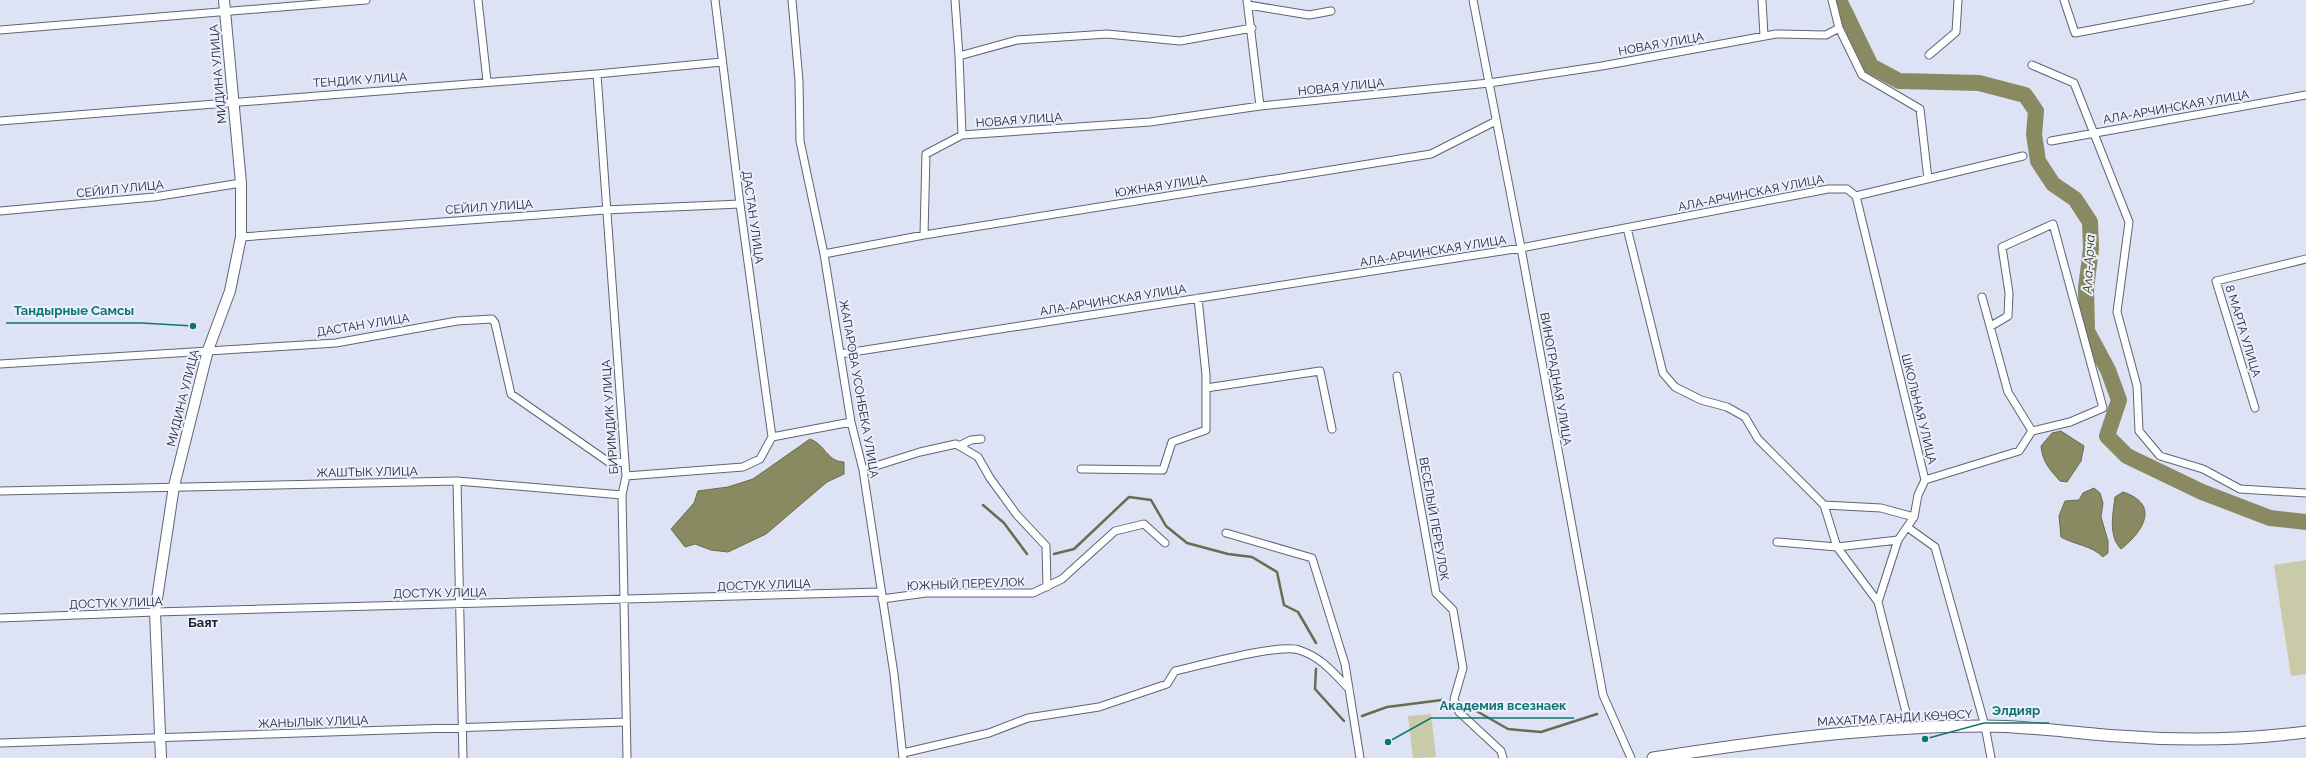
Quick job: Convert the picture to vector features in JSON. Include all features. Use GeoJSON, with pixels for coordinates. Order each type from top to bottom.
{"type":"FeatureCollection","features":[{"type":"Feature","properties":{"kind":"main road","name":"МАХАТМА ГАНДИ КӨЧӨСҮ"},"geometry":{"type":"LineString","coordinates":[[1653,758],[1837,732],[1910,728],[1984,726],[2187,740],[2242,738],[2306,732]]}},
{"type":"Feature","properties":{"kind":"street","name":"МИДИНА УЛИЦА"},"geometry":{"type":"LineString","coordinates":[[160,758],[155,612],[174,486],[208,350],[230,291],[241,237],[241,183],[224,0]]}},
{"type":"Feature","properties":{"kind":"street"},"geometry":{"type":"LineString","coordinates":[[0,30],[366,0]]}},
{"type":"Feature","properties":{"kind":"street"},"geometry":{"type":"LineString","coordinates":[[478,0],[487,81]]}},
{"type":"Feature","properties":{"kind":"street","name":"ДАСТАН УЛИЦА"},"geometry":{"type":"LineString","coordinates":[[715,0],[740,204],[772,438]]}},
{"type":"Feature","properties":{"kind":"street","name":"ЖАПАРОВА УСОНБЕКА УЛИЦА"},"geometry":{"type":"LineString","coordinates":[[792,0],[800,81],[800,141],[824,254],[851,422],[863,470],[894,674],[903,755]]}},
{"type":"Feature","properties":{"kind":"street"},"geometry":{"type":"LineString","coordinates":[[955,0],[962,135]]}},
{"type":"Feature","properties":{"kind":"street","name":"ВИНОГРАДНАЯ УЛИЦА"},"geometry":{"type":"LineString","coordinates":[[1473,0],[1521,248],[1603,695],[1631,758]]}},
{"type":"Feature","properties":{"kind":"street"},"geometry":{"type":"LineString","coordinates":[[1762,0],[1764,36]]}},
{"type":"Feature","properties":{"kind":"street"},"geometry":{"type":"LineString","coordinates":[[1832,0],[1839,28],[1862,75],[1920,109],[1928,179]]}},
{"type":"Feature","properties":{"kind":"street"},"geometry":{"type":"LineString","coordinates":[[1929,55],[1956,32],[1958,0]]}},
{"type":"Feature","properties":{"kind":"street"},"geometry":{"type":"LineString","coordinates":[[2064,0],[2075,33],[2250,0]]}},
{"type":"Feature","properties":{"kind":"street"},"geometry":{"type":"LineString","coordinates":[[1260,106],[1248,2],[1309,15],[1331,12]]}},
{"type":"Feature","properties":{"kind":"street"},"geometry":{"type":"LineString","coordinates":[[959,56],[1017,40],[1107,34],[1180,41],[1252,28]]}},
{"type":"Feature","properties":{"kind":"street","name":"НОВАЯ УЛИЦА"},"geometry":{"type":"LineString","coordinates":[[924,235],[926,154],[962,135],[1150,122],[1260,106],[1489,83],[1602,66],[1776,34],[1826,35],[1839,28]]}},
{"type":"Feature","properties":{"kind":"street","name":"ТЕНДИК УЛИЦА"},"geometry":{"type":"LineString","coordinates":[[0,121],[487,81],[597,74],[722,62]]}},
{"type":"Feature","properties":{"kind":"street"},"geometry":{"type":"LineString","coordinates":[[2032,65],[2074,82],[2129,222],[2117,312],[2137,386],[2140,431],[2160,456],[2203,469],[2240,489],[2306,493]]}},
{"type":"Feature","properties":{"kind":"street","name":"БИРИМДИК УЛИЦА"},"geometry":{"type":"LineString","coordinates":[[597,74],[626,476],[622,495],[627,758]]}},
{"type":"Feature","properties":{"kind":"street","name":"АЛА-АРЧИНСКАЯ УЛИЦА"},"geometry":{"type":"LineString","coordinates":[[2051,142],[2306,95]]}},
{"type":"Feature","properties":{"kind":"street","name":"ЮЖНАЯ УЛИЦА"},"geometry":{"type":"LineString","coordinates":[[824,254],[924,235],[1431,154],[1496,121]]}},
{"type":"Feature","properties":{"kind":"street"},"geometry":{"type":"LineString","coordinates":[[1856,196],[2023,156]]}},
{"type":"Feature","properties":{"kind":"street","name":"СЕЙИЛ УЛИЦА"},"geometry":{"type":"LineString","coordinates":[[0,212],[154,197],[241,183]]}},
{"type":"Feature","properties":{"kind":"street","name":"АЛА-АРЧИНСКАЯ УЛИЦА"},"geometry":{"type":"LineString","coordinates":[[840,354],[1521,248],[1828,189],[1847,189],[1856,196]]}},
{"type":"Feature","properties":{"kind":"street","name":"ШКОЛЬНАЯ УЛИЦА"},"geometry":{"type":"LineString","coordinates":[[1856,196],[1925,480],[1918,495],[1914,517],[1898,540],[1878,602]]}},
{"type":"Feature","properties":{"kind":"street","name":"СЕЙИЛ УЛИЦА"},"geometry":{"type":"LineString","coordinates":[[241,237],[606,210],[740,204]]}},
{"type":"Feature","properties":{"kind":"street"},"geometry":{"type":"LineString","coordinates":[[1925,480],[2019,451],[2032,431],[2070,422],[2103,408],[2053,224],[2002,247],[2009,293],[2008,316],[1991,326]]}},
{"type":"Feature","properties":{"kind":"street"},"geometry":{"type":"LineString","coordinates":[[1627,228],[1663,373],[1675,387],[1701,400],[1727,407],[1746,417],[1758,439],[1824,505],[1837,547],[1878,602],[1910,728]]}},
{"type":"Feature","properties":{"kind":"street","name":"8 МАРТА УЛИЦА"},"geometry":{"type":"LineString","coordinates":[[2255,408],[2216,282],[2306,259]]}},
{"type":"Feature","properties":{"kind":"street"},"geometry":{"type":"LineString","coordinates":[[1982,297],[2008,392],[2032,431]]}},
{"type":"Feature","properties":{"kind":"street"},"geometry":{"type":"LineString","coordinates":[[1081,469],[1163,470],[1172,442],[1206,430],[1206,388],[1203,329],[1198,298]]}},
{"type":"Feature","properties":{"kind":"street","name":"ДАСТАН УЛИЦА"},"geometry":{"type":"LineString","coordinates":[[0,364],[336,343],[457,321],[492,319],[495,323],[511,394],[610,463],[625,462]]}},
{"type":"Feature","properties":{"kind":"street"},"geometry":{"type":"LineString","coordinates":[[1206,388],[1320,371],[1332,430]]}},
{"type":"Feature","properties":{"kind":"street","name":"ВЕСЕЛЫЙ ПЕРЕУЛОК"},"geometry":{"type":"LineString","coordinates":[[1397,376],[1436,593],[1453,610],[1463,668],[1454,699],[1460,712],[1501,752],[1502,758]]}},
{"type":"Feature","properties":{"kind":"street"},"geometry":{"type":"LineString","coordinates":[[626,476],[743,468],[760,459],[772,438],[851,422]]}},
{"type":"Feature","properties":{"kind":"street"},"geometry":{"type":"LineString","coordinates":[[960,446],[971,440],[981,439]]}},
{"type":"Feature","properties":{"kind":"street"},"geometry":{"type":"LineString","coordinates":[[863,470],[920,452],[956,444],[978,457],[990,478],[1017,515],[1046,546],[1047,587]]}},
{"type":"Feature","properties":{"kind":"street"},"geometry":{"type":"LineString","coordinates":[[457,481],[463,758]]}},
{"type":"Feature","properties":{"kind":"street","name":"ЖАШТЫК УЛИЦА"},"geometry":{"type":"LineString","coordinates":[[0,491],[457,481],[622,495]]}},
{"type":"Feature","properties":{"kind":"street"},"geometry":{"type":"LineString","coordinates":[[1824,505],[1881,508],[1914,517]]}},
{"type":"Feature","properties":{"kind":"street","name":"ЮЖНЫЙ ПЕРЕУЛОК"},"geometry":{"type":"LineString","coordinates":[[881,596],[1033,593],[1062,579],[1115,531],[1144,524],[1165,543]]}},
{"type":"Feature","properties":{"kind":"street"},"geometry":{"type":"LineString","coordinates":[[1907,527],[1935,547],[1984,726],[1991,758]]}},
{"type":"Feature","properties":{"kind":"street"},"geometry":{"type":"LineString","coordinates":[[1226,533],[1312,558],[1345,664],[1360,758]]}},
{"type":"Feature","properties":{"kind":"street"},"geometry":{"type":"LineString","coordinates":[[1777,542],[1837,547],[1898,540]]}},
{"type":"Feature","properties":{"kind":"street","name":"ДОСТУК УЛИЦА"},"geometry":{"type":"LineString","coordinates":[[0,618],[460,603],[881,596]]}},
{"type":"Feature","properties":{"kind":"street"},"geometry":{"type":"LineString","coordinates":[[903,755],[989,733],[1028,718],[1099,707],[1167,684],[1175,671],[1266,651],[1297,649],[1323,662],[1349,689]]}},
{"type":"Feature","properties":{"kind":"street","name":"ЖАНЫЛЫК УЛИЦА"},"geometry":{"type":"LineString","coordinates":[[0,743],[463,729],[626,722]]}},
{"type":"Feature","properties":{"kind":"shaded area"},"geometry":{"type":"Polygon","coordinates":[[[2061,431],[2084,446],[2081,461],[2067,482],[2060,481],[2050,469],[2043,456],[2041,446],[2052,433],[2061,431]]]}},
{"type":"Feature","properties":{"kind":"shaded area"},"geometry":{"type":"Polygon","coordinates":[[[810,439],[815,441],[834,459],[844,462],[844,474],[827,482],[766,534],[728,552],[711,550],[695,544],[685,547],[671,529],[694,503],[698,491],[728,487],[753,479],[810,439]]]}},
{"type":"Feature","properties":{"kind":"shaded area"},"geometry":{"type":"Polygon","coordinates":[[[2094,488],[2100,493],[2103,503],[2101,517],[2108,541],[2108,553],[2103,557],[2093,550],[2061,537],[2059,516],[2065,501],[2079,500],[2083,493],[2094,488]]]}},
{"type":"Feature","properties":{"kind":"shaded area"},"geometry":{"type":"Polygon","coordinates":[[[2123,492],[2142,503],[2145,511],[2141,526],[2136,534],[2121,549],[2114,538],[2112,524],[2115,497],[2123,492]]]}},
{"type":"Feature","properties":{"kind":"shaded area"},"geometry":{"type":"Polygon","coordinates":[[[2306,560],[2306,674],[2291,676],[2274,565],[2306,560]]]}},
{"type":"Feature","properties":{"kind":"shaded area"},"geometry":{"type":"Polygon","coordinates":[[[1431,714],[1436,757],[1413,758],[1408,716],[1431,714]]]}},
{"type":"Feature","properties":{"kind":"waterway","name":"Ала-Арча"},"geometry":{"type":"LineString","coordinates":[[1839,0],[1871,66],[1899,81],[1979,83],[2025,95],[2036,111],[2034,134],[2038,161],[2053,184],[2075,199],[2090,222],[2091,249],[2086,288],[2087,331],[2108,370],[2119,400],[2107,436],[2127,456],[2202,492],[2270,518],[2306,522]]}},
{"type":"Feature","properties":{"kind":"waterway"},"geometry":{"type":"LineString","coordinates":[[1054,554],[1074,549],[1129,497],[1151,500],[1166,526],[1187,543],[1228,554],[1252,557],[1277,572],[1284,605],[1298,612],[1316,643]]}},
{"type":"Feature","properties":{"kind":"waterway"},"geometry":{"type":"LineString","coordinates":[[983,505],[1004,523],[1027,554]]}},
{"type":"Feature","properties":{"kind":"waterway"},"geometry":{"type":"LineString","coordinates":[[1316,669],[1315,689],[1344,721]]}},
{"type":"Feature","properties":{"kind":"waterway"},"geometry":{"type":"LineString","coordinates":[[1362,716],[1387,707],[1442,700]]}},
{"type":"Feature","properties":{"kind":"waterway"},"geometry":{"type":"LineString","coordinates":[[1466,705],[1508,729],[1541,732],[1597,714]]}},
{"type":"Feature","properties":{"kind":"place","name":"Тандырные Самсы"},"geometry":{"type":"Point","coordinates":[193,326]}},
{"type":"Feature","properties":{"kind":"place","name":"Элдияр"},"geometry":{"type":"Point","coordinates":[1925,739]}},
{"type":"Feature","properties":{"kind":"place","name":"Академия всезнаек"},"geometry":{"type":"Point","coordinates":[1388,742]}},
{"type":"Feature","properties":{"kind":"district","name":"Баят"},"geometry":{"type":"Point","coordinates":[203,622]}}]}
